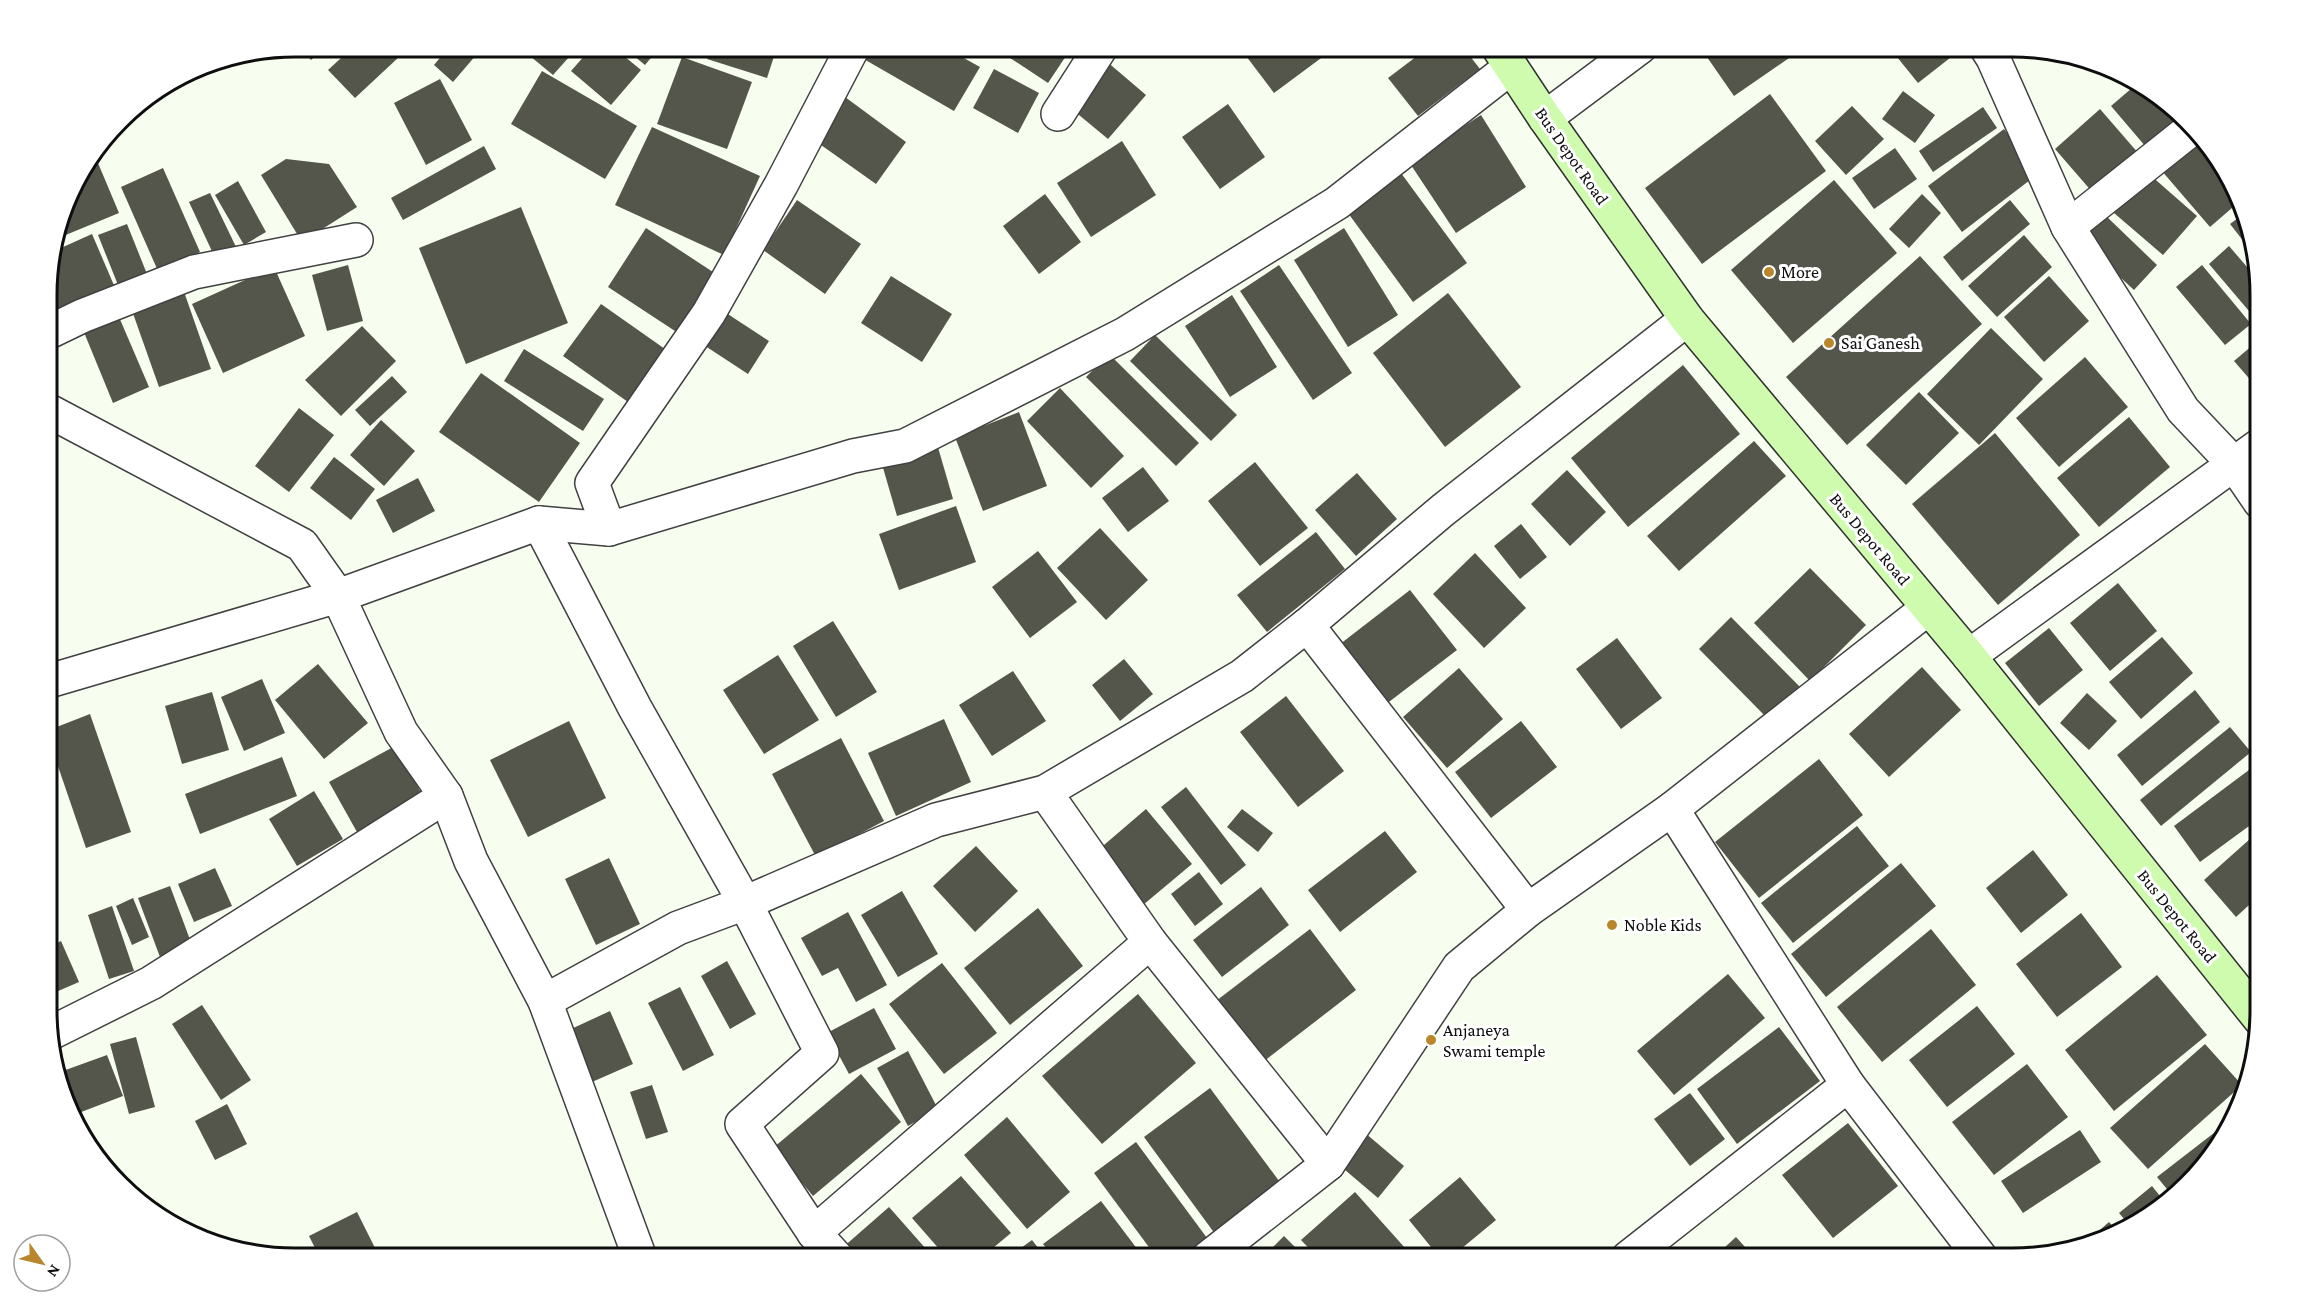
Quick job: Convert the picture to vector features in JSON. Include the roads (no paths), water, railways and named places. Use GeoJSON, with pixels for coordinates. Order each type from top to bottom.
{"type":"FeatureCollection","features":[{"type":"Feature","properties":{"kind":"street"},"geometry":{"type":"LineString","coordinates":[[609,529],[592,483],[709,313],[781,185],[847,57]]}},
{"type":"Feature","properties":{"kind":"street"},"geometry":{"type":"LineString","coordinates":[[1058,114],[1094,57]]}},
{"type":"Feature","properties":{"kind":"street"},"geometry":{"type":"LineString","coordinates":[[57,679],[338,596],[539,523],[609,529],[853,456],[905,446],[1114,340],[1337,203],[1505,57]]}},
{"type":"Feature","properties":{"kind":"street","name":"Bus Depot Road"},"geometry":{"type":"LineString","coordinates":[[1505,57],[1545,118],[1687,319],[1969,656],[2250,1006]]}},
{"type":"Feature","properties":{"kind":"street"},"geometry":{"type":"LineString","coordinates":[[1545,118],[1625,57]]}},
{"type":"Feature","properties":{"kind":"street"},"geometry":{"type":"LineString","coordinates":[[1992,57],[2068,227],[2183,410],[2234,464],[2250,487]]}},
{"type":"Feature","properties":{"kind":"street"},"geometry":{"type":"LineString","coordinates":[[2068,227],[2186,133]]}},
{"type":"Feature","properties":{"kind":"street"},"geometry":{"type":"LineString","coordinates":[[57,328],[194,272],[356,240]]}},
{"type":"Feature","properties":{"kind":"street"},"geometry":{"type":"LineString","coordinates":[[545,1001],[678,928],[745,903],[936,820],[1045,792],[1242,675],[1307,625],[1443,510],[1687,319]]}},
{"type":"Feature","properties":{"kind":"street"},"geometry":{"type":"LineString","coordinates":[[57,415],[302,545],[338,596],[401,732],[446,796],[471,861],[545,1001],[636,1248]]}},
{"type":"Feature","properties":{"kind":"street"},"geometry":{"type":"LineString","coordinates":[[1969,656],[2250,452]]}},
{"type":"Feature","properties":{"kind":"street"},"geometry":{"type":"LineString","coordinates":[[539,523],[635,708],[745,903],[822,1053],[742,1124],[814,1233],[828,1248]]}},
{"type":"Feature","properties":{"kind":"street"},"geometry":{"type":"LineString","coordinates":[[1221,1248],[1328,1164],[1459,967],[1528,910],[1672,809],[1928,608]]}},
{"type":"Feature","properties":{"kind":"street"},"geometry":{"type":"LineString","coordinates":[[1307,625],[1528,910]]}},
{"type":"Feature","properties":{"kind":"street"},"geometry":{"type":"LineString","coordinates":[[1045,792],[1150,942],[1328,1164]]}},
{"type":"Feature","properties":{"kind":"street"},"geometry":{"type":"LineString","coordinates":[[58,1029],[151,983],[446,796]]}},
{"type":"Feature","properties":{"kind":"street"},"geometry":{"type":"LineString","coordinates":[[1672,809],[1848,1085],[1973,1248]]}},
{"type":"Feature","properties":{"kind":"street"},"geometry":{"type":"LineString","coordinates":[[814,1233],[1150,942]]}},
{"type":"Feature","properties":{"kind":"street"},"geometry":{"type":"LineString","coordinates":[[1641,1248],[1848,1085]]}},
{"type":"Feature","properties":{"kind":"place","name":"More"},"geometry":{"type":"Point","coordinates":[1769,272]}},
{"type":"Feature","properties":{"kind":"place","name":"Sai Ganesh"},"geometry":{"type":"Point","coordinates":[1829,343]}},
{"type":"Feature","properties":{"kind":"place","name":"Noble Kids"},"geometry":{"type":"Point","coordinates":[1612,925]}},
{"type":"Feature","properties":{"kind":"place","name":"Anjaneya Swami temple"},"geometry":{"type":"Point","coordinates":[1431,1040]}}]}
